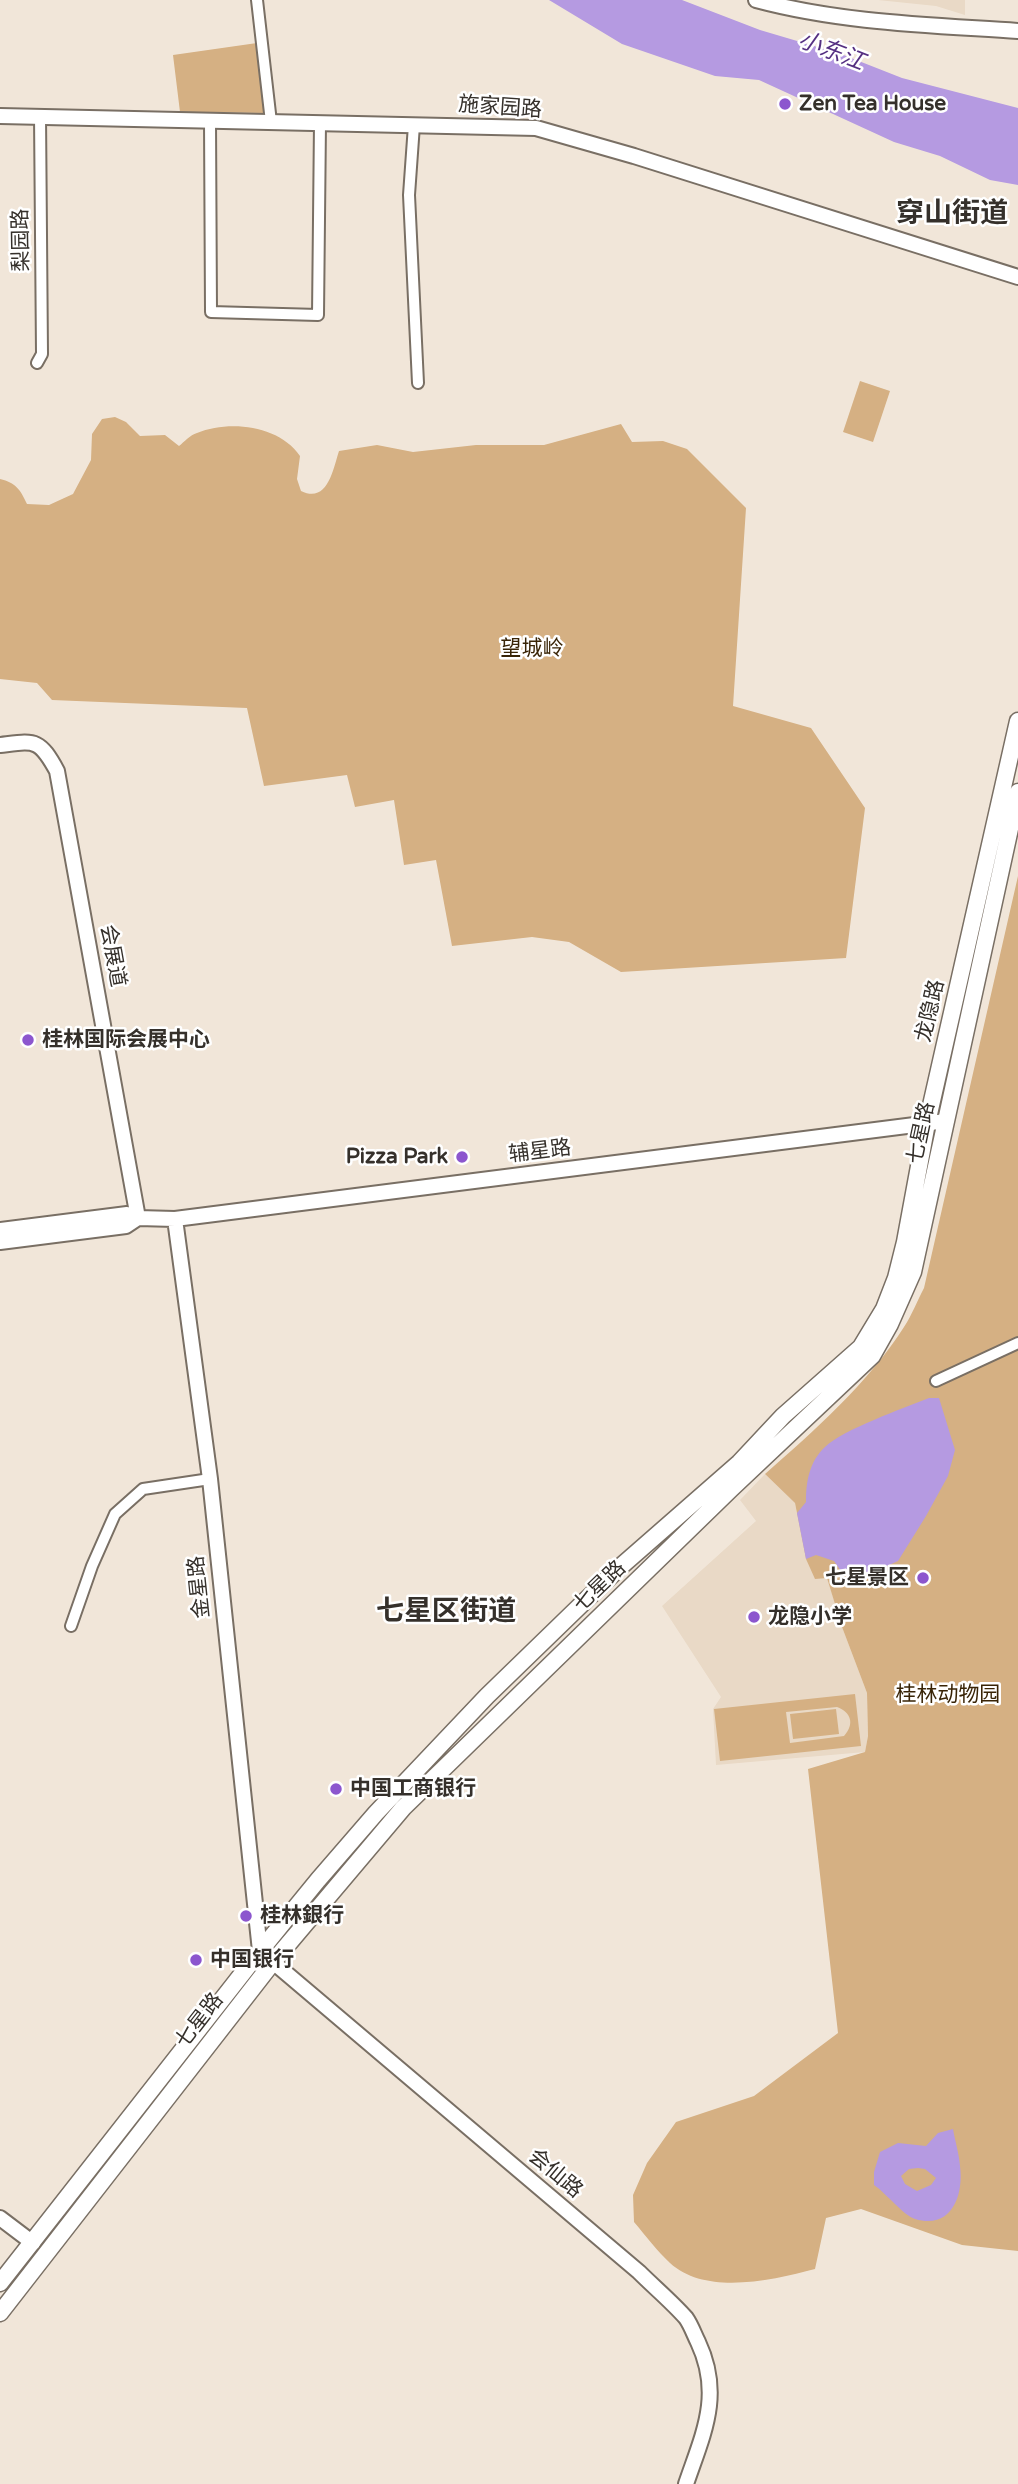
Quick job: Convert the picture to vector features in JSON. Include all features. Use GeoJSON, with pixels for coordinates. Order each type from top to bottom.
{"type":"FeatureCollection","features":[{"type":"Feature","properties":{"kind":"main road","name":"龙隐路"},"geometry":{"type":"LineString","coordinates":[[884,1309],[896,1278],[905,1242],[927,1123],[1018,722]]}},
{"type":"Feature","properties":{"kind":"main road","name":"七星路"},"geometry":{"type":"LineString","coordinates":[[0,2283],[266,1956],[403,1808],[872,1356],[890,1324],[913,1272],[1018,792]]}},
{"type":"Feature","properties":{"kind":"main road","name":"七星路"},"geometry":{"type":"LineString","coordinates":[[0,2313],[266,1956],[318,1880],[376,1813],[488,1696],[620,1568],[739,1463],[783,1416],[861,1347],[884,1309]]}},
{"type":"Feature","properties":{"kind":"street"},"geometry":{"type":"LineString","coordinates":[[257,0],[271,122]]}},
{"type":"Feature","properties":{"kind":"street"},"geometry":{"type":"LineString","coordinates":[[756,0],[816,14],[1018,31]]}},
{"type":"Feature","properties":{"kind":"street","name":"梨园路"},"geometry":{"type":"LineString","coordinates":[[37,363],[42,354],[40,115]]}},
{"type":"Feature","properties":{"kind":"street","name":"施家园路"},"geometry":{"type":"LineString","coordinates":[[0,116],[536,128],[634,156],[1018,277]]}},
{"type":"Feature","properties":{"kind":"street"},"geometry":{"type":"LineString","coordinates":[[210,121],[211,312],[318,315],[320,123]]}},
{"type":"Feature","properties":{"kind":"street"},"geometry":{"type":"LineString","coordinates":[[414,125],[409,195],[418,383]]}},
{"type":"Feature","properties":{"kind":"street","name":"会展道"},"geometry":{"type":"LineString","coordinates":[[0,745],[31,742],[46,750],[57,771],[138,1219]]}},
{"type":"Feature","properties":{"kind":"street","name":"辅星路"},"geometry":{"type":"LineString","coordinates":[[0,1230],[127,1214],[138,1219],[175,1220],[946,1121]]}},
{"type":"Feature","properties":{"kind":"street","name":"辅星路"},"geometry":{"type":"LineString","coordinates":[[0,1242],[126,1226],[138,1219]]}},
{"type":"Feature","properties":{"kind":"street","name":"金星路"},"geometry":{"type":"LineString","coordinates":[[175,1220],[210,1479],[266,1956]]}},
{"type":"Feature","properties":{"kind":"street"},"geometry":{"type":"LineString","coordinates":[[936,1381],[1018,1343]]}},
{"type":"Feature","properties":{"kind":"street"},"geometry":{"type":"LineString","coordinates":[[71,1626],[92,1566],[115,1514],[143,1489],[210,1479]]}},
{"type":"Feature","properties":{"kind":"street","name":"会仙路"},"geometry":{"type":"LineString","coordinates":[[266,1956],[639,2272],[687,2320],[703,2353],[711,2382],[711,2402],[709,2418],[686,2484]]}},
{"type":"Feature","properties":{"kind":"street"},"geometry":{"type":"LineString","coordinates":[[0,2218],[33,2243]]}},
{"type":"Feature","properties":{"kind":"shaded area"},"geometry":{"type":"Polygon","coordinates":[[[878,0],[965,0],[965,15],[936,6],[878,0]]]}},
{"type":"Feature","properties":{"kind":"shaded area","name":"龙隐小学"},"geometry":{"type":"Polygon","coordinates":[[[765,1474],[795,1503],[806,1559],[827,1577],[842,1627],[867,1693],[868,1736],[865,1752],[716,1765],[713,1709],[721,1697],[662,1606],[756,1521],[740,1500],[765,1474]]]}},
{"type":"Feature","properties":{"kind":"green space"},"geometry":{"type":"Polygon","coordinates":[[[257,43],[266,113],[180,112],[173,55],[257,43]]]}},
{"type":"Feature","properties":{"kind":"green space"},"geometry":{"type":"Polygon","coordinates":[[[860,381],[890,391],[873,442],[843,432],[860,381]]]}},
{"type":"Feature","properties":{"kind":"green space","name":"望城岭"},"geometry":{"type":"Polygon","coordinates":[[[115,417],[126,422],[140,436],[165,435],[179,446],[192,435],[224,427],[253,428],[280,437],[300,456],[297,479],[301,491],[310,494],[317,493],[328,483],[339,451],[377,445],[413,452],[476,445],[544,445],[621,424],[632,442],[663,441],[687,449],[746,508],[733,706],[811,728],[865,808],[846,958],[621,972],[569,942],[532,937],[452,946],[436,860],[404,865],[394,800],[355,807],[347,775],[264,786],[247,708],[52,700],[37,683],[0,679],[0,479],[17,487],[27,504],[49,505],[73,494],[91,460],[92,434],[102,419],[115,417]]]}},
{"type":"Feature","properties":{"kind":"green space","name":"七星景区"},"geometry":{"type":"Polygon","coordinates":[[[1018,876],[1018,2251],[962,2245],[861,2209],[826,2218],[815,2269],[760,2281],[721,2282],[702,2279],[685,2273],[670,2263],[634,2222],[633,2195],[647,2163],[676,2122],[754,2096],[838,2033],[808,1769],[865,1752],[868,1736],[867,1693],[827,1578],[815,1579],[806,1559],[795,1503],[765,1474],[821,1423],[875,1367],[910,1318],[924,1288],[1018,876]]]}},
{"type":"Feature","properties":{"kind":"green space"},"geometry":{"type":"Polygon","coordinates":[[[855,1694],[861,1746],[720,1761],[714,1709],[855,1694]],[[837,1707],[786,1712],[790,1743],[844,1736],[850,1727],[850,1719],[846,1712],[837,1707]]]}},
{"type":"Feature","properties":{"kind":"green space"},"geometry":{"type":"Polygon","coordinates":[[[836,1709],[839,1734],[793,1739],[790,1714],[836,1709]]]}},
{"type":"Feature","properties":{"kind":"water","name":"小东江"},"geometry":{"type":"Polygon","coordinates":[[[549,0],[682,0],[760,30],[841,54],[902,78],[1018,108],[1018,185],[990,180],[940,156],[894,142],[759,80],[715,76],[622,44],[549,0]]]}},
{"type":"Feature","properties":{"kind":"water"},"geometry":{"type":"Polygon","coordinates":[[[929,1398],[939,1398],[955,1450],[948,1476],[898,1561],[874,1572],[843,1574],[834,1561],[816,1555],[806,1559],[797,1513],[806,1502],[815,1459],[833,1440],[929,1398]]]}},
{"type":"Feature","properties":{"kind":"water"},"geometry":{"type":"Polygon","coordinates":[[[953,2129],[959,2156],[960,2188],[953,2208],[946,2215],[938,2220],[915,2219],[874,2185],[874,2172],[880,2152],[898,2143],[926,2146],[938,2133],[953,2129]],[[909,2169],[901,2176],[905,2184],[917,2191],[931,2185],[936,2178],[925,2169],[909,2169]]]}},
{"type":"Feature","properties":{"kind":"place","name":"Zen Tea House"},"geometry":{"type":"Point","coordinates":[785,104]}},
{"type":"Feature","properties":{"kind":"place","name":"桂林国际会展中心"},"geometry":{"type":"Point","coordinates":[28,1040]}},
{"type":"Feature","properties":{"kind":"place","name":"Pizza Park"},"geometry":{"type":"Point","coordinates":[462,1157]}},
{"type":"Feature","properties":{"kind":"place","name":"七星景区"},"geometry":{"type":"Point","coordinates":[923,1578]}},
{"type":"Feature","properties":{"kind":"place","name":"龙隐小学"},"geometry":{"type":"Point","coordinates":[754,1617]}},
{"type":"Feature","properties":{"kind":"place","name":"中国工商银行"},"geometry":{"type":"Point","coordinates":[336,1789]}},
{"type":"Feature","properties":{"kind":"place","name":"桂林銀行"},"geometry":{"type":"Point","coordinates":[246,1916]}},
{"type":"Feature","properties":{"kind":"place","name":"中国银行"},"geometry":{"type":"Point","coordinates":[196,1960]}},
{"type":"Feature","properties":{"kind":"district","name":"穿山街道"},"geometry":{"type":"Point","coordinates":[952,215]}},
{"type":"Feature","properties":{"kind":"district","name":"七星区街道"},"geometry":{"type":"Point","coordinates":[446,1613]}},
{"type":"Feature","properties":{"kind":"park label","name":"桂林动物园"},"geometry":{"type":"Point","coordinates":[948,1695]}}]}
